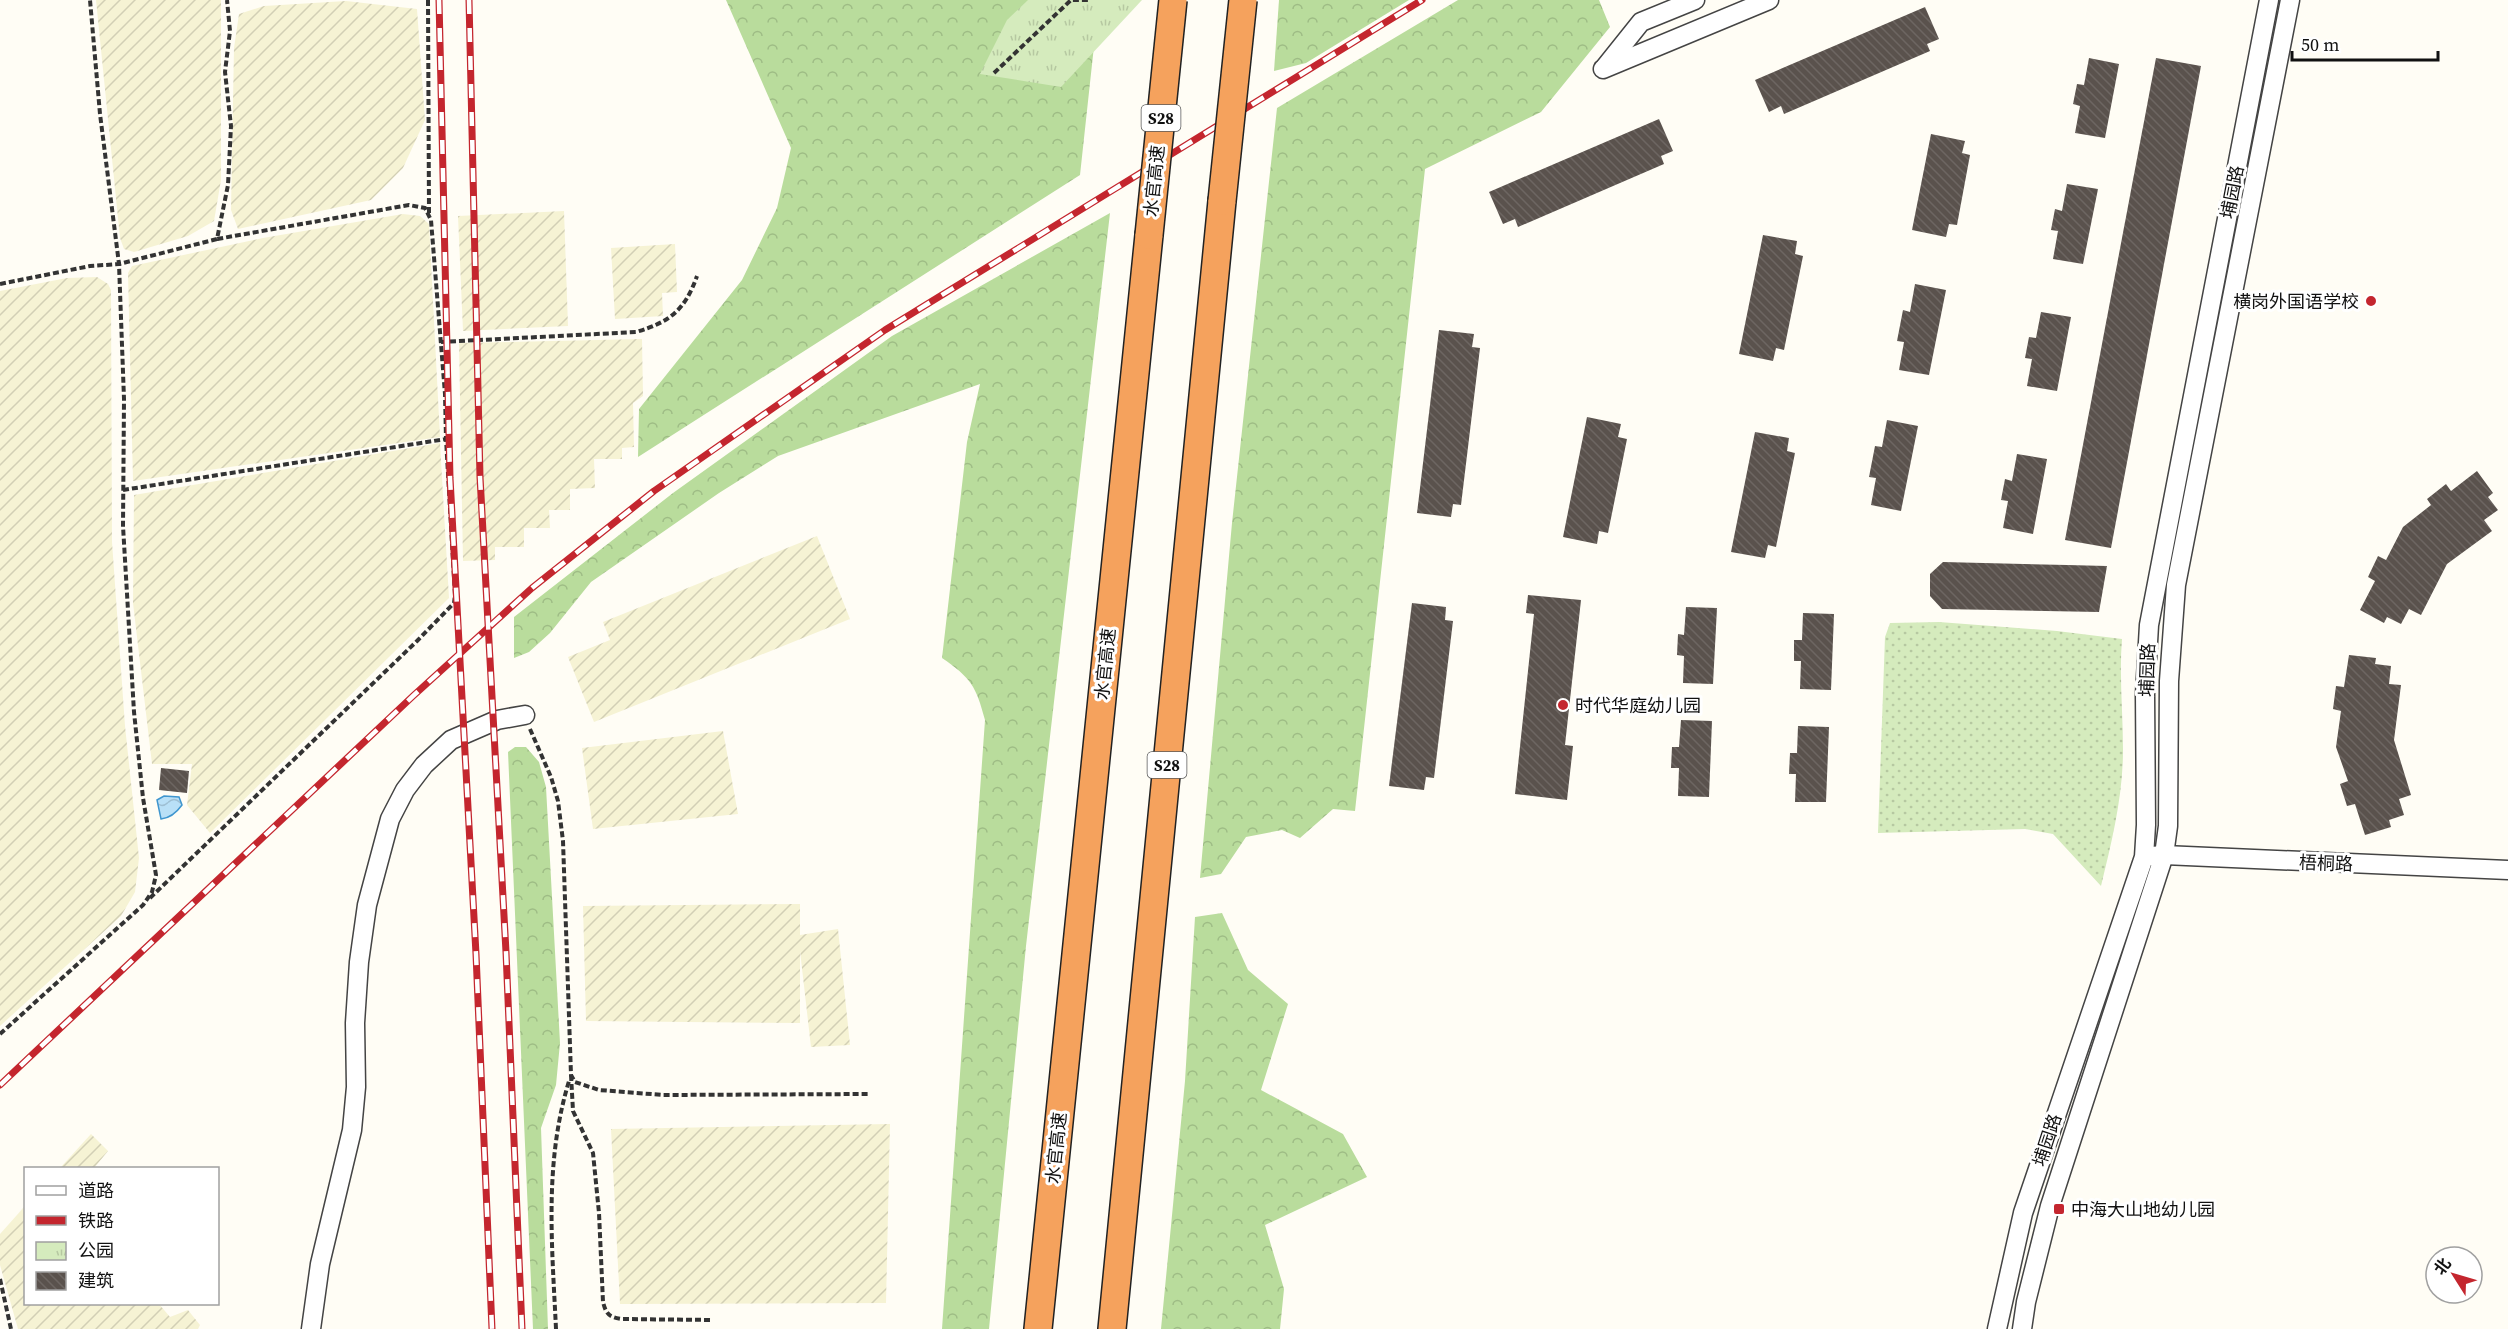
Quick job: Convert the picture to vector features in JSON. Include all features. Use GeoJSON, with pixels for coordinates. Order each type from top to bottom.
{"type":"FeatureCollection","features":[{"type":"Feature","properties":{"kind":"highway","name":"水官高速"},"geometry":{"type":"LineString","coordinates":[[1038,1329],[1173,0]]}},
{"type":"Feature","properties":{"kind":"highway","name":"S28"},"geometry":{"type":"LineString","coordinates":[[1112,1329],[1243,0]]}},
{"type":"Feature","properties":{"kind":"street"},"geometry":{"type":"LineString","coordinates":[[1695,0],[1641,22],[1604,69],[1769,0]]}},
{"type":"Feature","properties":{"kind":"street","name":"埔园路"},"geometry":{"type":"LineString","coordinates":[[1997,1329],[2026,1202],[2144,857],[2146,825],[2145,694],[2149,625],[2269,0]]}},
{"type":"Feature","properties":{"kind":"street","name":"埔园路"},"geometry":{"type":"LineString","coordinates":[[2022,1329],[2026,1302],[2050,1206],[2163,855],[2168,826],[2169,681],[2176,585],[2290,0]]}},
{"type":"Feature","properties":{"kind":"street"},"geometry":{"type":"LineString","coordinates":[[310,1329],[320,1264],[352,1130],[356,1087],[355,1023],[359,962],[367,905],[390,819],[405,790],[424,765],[451,740],[497,720],[525,714]]}},
{"type":"Feature","properties":{"kind":"street","name":"梧桐路"},"geometry":{"type":"LineString","coordinates":[[2144,857],[2163,855],[2508,870]]}},
{"type":"Feature","properties":{"kind":"path"},"geometry":{"type":"LineString","coordinates":[[90,0],[100,114],[119,264],[124,399],[123,526],[134,712],[156,875],[152,892],[143,905]]}},
{"type":"Feature","properties":{"kind":"path"},"geometry":{"type":"LineString","coordinates":[[217,239],[228,185],[231,126],[225,72],[230,31],[227,0]]}},
{"type":"Feature","properties":{"kind":"path"},"geometry":{"type":"LineString","coordinates":[[0,1034],[143,905],[454,603],[441,342],[429,213],[428,0]]}},
{"type":"Feature","properties":{"kind":"path"},"geometry":{"type":"LineString","coordinates":[[994,73],[1071,0],[1090,0]]}},
{"type":"Feature","properties":{"kind":"path"},"geometry":{"type":"LineString","coordinates":[[0,284],[90,266],[119,264],[217,239],[410,205],[425,208],[429,213]]}},
{"type":"Feature","properties":{"kind":"path"},"geometry":{"type":"LineString","coordinates":[[441,342],[636,332],[658,325],[677,313],[692,290],[697,276]]}},
{"type":"Feature","properties":{"kind":"path"},"geometry":{"type":"LineString","coordinates":[[123,490],[446,439]]}},
{"type":"Feature","properties":{"kind":"path"},"geometry":{"type":"LineString","coordinates":[[525,714],[551,777],[558,801],[566,863],[570,1093],[573,1111],[593,1153],[599,1213],[603,1302],[606,1313],[611,1317],[621,1319],[713,1320]]}},
{"type":"Feature","properties":{"kind":"path"},"geometry":{"type":"LineString","coordinates":[[571,1074],[574,1082],[584,1087],[663,1095],[869,1094]]}},
{"type":"Feature","properties":{"kind":"path"},"geometry":{"type":"LineString","coordinates":[[556,1329],[550,1209],[559,1113],[571,1074]]}},
{"type":"Feature","properties":{"kind":"path"},"geometry":{"type":"LineString","coordinates":[[0,1279],[10,1329]]}},
{"type":"Feature","properties":{"kind":"shaded area"},"geometry":{"type":"Polygon","coordinates":[[[96,0],[221,0],[221,180],[214,221],[188,236],[134,252],[124,249],[120,238],[96,0]]]}},
{"type":"Feature","properties":{"kind":"shaded area"},"geometry":{"type":"Polygon","coordinates":[[[346,1],[417,9],[425,120],[403,168],[371,200],[238,229],[231,210],[234,48],[239,14],[264,6],[346,1]]]}},
{"type":"Feature","properties":{"kind":"shaded area"},"geometry":{"type":"Polygon","coordinates":[[[564,211],[568,326],[463,331],[458,216],[564,211]]]}},
{"type":"Feature","properties":{"kind":"shaded area"},"geometry":{"type":"Polygon","coordinates":[[[403,214],[420,216],[429,224],[440,437],[133,481],[128,273],[132,266],[263,238],[403,214]]]}},
{"type":"Feature","properties":{"kind":"shaded area"},"geometry":{"type":"Polygon","coordinates":[[[675,244],[677,292],[662,293],[663,316],[615,319],[611,248],[675,244]]]}},
{"type":"Feature","properties":{"kind":"shaded area"},"geometry":{"type":"Polygon","coordinates":[[[97,277],[108,284],[111,290],[112,542],[125,726],[139,858],[135,892],[121,916],[0,1026],[0,291],[67,278],[97,277]]]}},
{"type":"Feature","properties":{"kind":"shaded area"},"geometry":{"type":"Polygon","coordinates":[[[642,339],[643,396],[633,403],[634,447],[622,448],[622,459],[594,459],[595,488],[570,489],[570,510],[549,510],[550,528],[524,528],[524,547],[495,547],[495,560],[463,561],[459,343],[642,339]]]}},
{"type":"Feature","properties":{"kind":"shaded area"},"geometry":{"type":"Polygon","coordinates":[[[440,443],[449,598],[210,833],[187,805],[192,764],[152,764],[133,603],[134,495],[440,443]]]}},
{"type":"Feature","properties":{"kind":"shaded area"},"geometry":{"type":"Polygon","coordinates":[[[817,536],[850,619],[594,722],[568,657],[610,640],[603,622],[817,536]]]}},
{"type":"Feature","properties":{"kind":"shaded area"},"geometry":{"type":"Polygon","coordinates":[[[723,731],[738,814],[593,829],[582,748],[723,731]]]}},
{"type":"Feature","properties":{"kind":"shaded area"},"geometry":{"type":"Polygon","coordinates":[[[800,904],[800,935],[838,929],[850,1045],[811,1047],[800,951],[800,1023],[586,1021],[583,906],[800,904]]]}},
{"type":"Feature","properties":{"kind":"shaded area"},"geometry":{"type":"Polygon","coordinates":[[[890,1124],[886,1303],[620,1304],[611,1129],[890,1124]]]}},
{"type":"Feature","properties":{"kind":"shaded area"},"geometry":{"type":"Polygon","coordinates":[[[91,1134],[108,1151],[95,1167],[61,1167],[91,1134]]]}},
{"type":"Feature","properties":{"kind":"shaded area"},"geometry":{"type":"Polygon","coordinates":[[[24,1207],[24,1305],[160,1305],[170,1317],[188,1310],[200,1325],[198,1329],[18,1329],[0,1265],[0,1234],[24,1207]]]}},
{"type":"Feature","properties":{"kind":"green space"},"geometry":{"type":"Polygon","coordinates":[[[726,0],[1099,0],[1080,175],[638,457],[639,409],[742,280],[777,208],[791,148],[726,0]]]}},
{"type":"Feature","properties":{"kind":"green space"},"geometry":{"type":"Polygon","coordinates":[[[1028,0],[1142,0],[1061,87],[980,74],[1007,20],[1028,0]]]}},
{"type":"Feature","properties":{"kind":"green space"},"geometry":{"type":"Polygon","coordinates":[[[1279,0],[1409,0],[1306,63],[1274,71],[1279,0]]]}},
{"type":"Feature","properties":{"kind":"green space"},"geometry":{"type":"Polygon","coordinates":[[[1458,0],[1599,0],[1610,27],[1541,112],[1425,169],[1355,811],[1333,809],[1300,838],[1282,830],[1246,837],[1221,874],[1200,878],[1232,523],[1277,108],[1458,0]]]}},
{"type":"Feature","properties":{"kind":"green space"},"geometry":{"type":"Polygon","coordinates":[[[1110,213],[1026,946],[989,1329],[942,1329],[985,720],[979,699],[971,684],[960,671],[942,658],[967,442],[980,384],[778,456],[719,493],[591,582],[550,633],[529,652],[514,658],[514,617],[673,493],[892,336],[1110,213]]]}},
{"type":"Feature","properties":{"kind":"green space"},"geometry":{"type":"Polygon","coordinates":[[[1939,622],[2057,631],[2122,639],[2123,767],[2113,835],[2101,886],[2053,834],[2025,829],[1878,833],[1885,637],[1890,623],[1939,622]]]}},
{"type":"Feature","properties":{"kind":"green space"},"geometry":{"type":"Polygon","coordinates":[[[515,747],[526,747],[539,762],[546,787],[560,1043],[556,1085],[541,1128],[548,1329],[533,1329],[508,752],[515,747]]]}},
{"type":"Feature","properties":{"kind":"green space"},"geometry":{"type":"Polygon","coordinates":[[[1222,913],[1248,970],[1288,1004],[1261,1090],[1343,1134],[1367,1177],[1265,1225],[1284,1289],[1280,1329],[1161,1329],[1185,1081],[1195,917],[1222,913]]]}},
{"type":"Feature","properties":{"kind":"water"},"geometry":{"type":"Polygon","coordinates":[[[164,796],[179,797],[182,805],[173,814],[161,819],[157,800],[164,796]]]}},
{"type":"Feature","properties":{"kind":"building"},"geometry":{"type":"Polygon","coordinates":[[[1925,7],[1939,39],[1927,44],[1930,51],[1784,114],[1781,106],[1769,112],[1755,80],[1925,7]]]}},
{"type":"Feature","properties":{"kind":"building"},"geometry":{"type":"Polygon","coordinates":[[[2089,58],[2119,64],[2105,138],[2075,133],[2080,106],[2073,104],[2077,84],[2084,85],[2089,58]]]}},
{"type":"Feature","properties":{"kind":"building"},"geometry":{"type":"Polygon","coordinates":[[[2156,58],[2201,66],[2111,548],[2065,540],[2156,58]]]}},
{"type":"Feature","properties":{"kind":"building"},"geometry":{"type":"Polygon","coordinates":[[[1659,119],[1673,151],[1661,156],[1664,164],[1518,227],[1515,219],[1503,224],[1489,192],[1659,119]]]}},
{"type":"Feature","properties":{"kind":"building"},"geometry":{"type":"Polygon","coordinates":[[[1931,134],[1965,141],[1962,153],[1970,155],[1957,225],[1949,224],[1946,237],[1912,230],[1931,134]]]}},
{"type":"Feature","properties":{"kind":"building"},"geometry":{"type":"Polygon","coordinates":[[[2067,184],[2098,189],[2083,264],[2053,259],[2058,231],[2051,230],[2055,209],[2062,211],[2067,184]]]}},
{"type":"Feature","properties":{"kind":"building"},"geometry":{"type":"Polygon","coordinates":[[[1763,235],[1797,241],[1795,254],[1803,256],[1784,350],[1776,348],[1773,361],[1739,354],[1763,235]]]}},
{"type":"Feature","properties":{"kind":"building"},"geometry":{"type":"Polygon","coordinates":[[[1915,284],[1946,290],[1929,375],[1899,370],[1904,342],[1897,341],[1903,310],[1910,312],[1915,284]]]}},
{"type":"Feature","properties":{"kind":"building"},"geometry":{"type":"Polygon","coordinates":[[[2041,312],[2071,317],[2057,391],[2027,386],[2032,359],[2025,358],[2029,337],[2036,338],[2041,312]]]}},
{"type":"Feature","properties":{"kind":"building"},"geometry":{"type":"Polygon","coordinates":[[[1439,330],[1474,334],[1472,347],[1480,348],[1461,505],[1453,504],[1451,517],[1417,513],[1439,330]]]}},
{"type":"Feature","properties":{"kind":"building"},"geometry":{"type":"Polygon","coordinates":[[[1587,417],[1621,424],[1618,437],[1627,439],[1608,533],[1599,531],[1597,544],[1563,537],[1587,417]]]}},
{"type":"Feature","properties":{"kind":"building"},"geometry":{"type":"Polygon","coordinates":[[[1887,420],[1918,426],[1901,511],[1871,505],[1876,478],[1869,477],[1875,446],[1882,447],[1887,420]]]}},
{"type":"Feature","properties":{"kind":"building"},"geometry":{"type":"Polygon","coordinates":[[[1755,432],[1789,438],[1787,451],[1795,453],[1776,547],[1768,545],[1765,558],[1731,552],[1755,432]]]}},
{"type":"Feature","properties":{"kind":"building"},"geometry":{"type":"Polygon","coordinates":[[[2017,454],[2047,459],[2033,534],[2003,528],[2008,501],[2001,500],[2005,479],[2012,481],[2017,454]]]}},
{"type":"Feature","properties":{"kind":"building"},"geometry":{"type":"Polygon","coordinates":[[[2477,471],[2493,493],[2488,497],[2498,510],[2484,520],[2492,531],[2447,564],[2421,615],[2409,609],[2401,624],[2387,617],[2384,623],[2360,610],[2375,581],[2368,577],[2378,556],[2386,560],[2403,527],[2431,505],[2427,499],[2446,484],[2451,491],[2477,471]]]}},
{"type":"Feature","properties":{"kind":"building"},"geometry":{"type":"Polygon","coordinates":[[[1943,562],[2107,566],[2099,612],[1942,609],[1930,596],[1930,574],[1943,562]]]}},
{"type":"Feature","properties":{"kind":"building"},"geometry":{"type":"Polygon","coordinates":[[[1528,595],[1581,600],[1565,745],[1573,746],[1567,800],[1515,794],[1534,614],[1526,613],[1528,595]]]}},
{"type":"Feature","properties":{"kind":"building"},"geometry":{"type":"Polygon","coordinates":[[[1412,603],[1446,607],[1445,620],[1453,621],[1434,778],[1426,777],[1424,790],[1389,786],[1412,603]]]}},
{"type":"Feature","properties":{"kind":"building"},"geometry":{"type":"Polygon","coordinates":[[[1686,607],[1717,608],[1713,684],[1683,683],[1684,656],[1677,655],[1678,634],[1684,635],[1686,607]]]}},
{"type":"Feature","properties":{"kind":"building"},"geometry":{"type":"Polygon","coordinates":[[[1803,613],[1834,614],[1831,690],[1800,689],[1801,661],[1794,661],[1794,640],[1802,640],[1803,613]]]}},
{"type":"Feature","properties":{"kind":"building"},"geometry":{"type":"Polygon","coordinates":[[[2349,655],[2376,658],[2375,664],[2391,666],[2389,684],[2401,685],[2394,740],[2411,795],[2399,799],[2404,815],[2389,820],[2391,827],[2365,835],[2355,804],[2347,806],[2340,784],[2348,781],[2336,747],[2341,711],[2333,709],[2336,686],[2344,687],[2349,655]]]}},
{"type":"Feature","properties":{"kind":"building"},"geometry":{"type":"Polygon","coordinates":[[[1681,720],[1712,721],[1709,797],[1678,796],[1679,768],[1671,768],[1672,747],[1679,747],[1681,720]]]}},
{"type":"Feature","properties":{"kind":"building"},"geometry":{"type":"Polygon","coordinates":[[[1798,726],[1829,727],[1826,802],[1795,802],[1796,774],[1789,774],[1790,753],[1797,753],[1798,726]]]}},
{"type":"Feature","properties":{"kind":"building"},"geometry":{"type":"Polygon","coordinates":[[[161,768],[189,771],[187,793],[159,790],[161,768]]]}},
{"type":"Feature","properties":{"kind":"railway"},"geometry":{"type":"LineString","coordinates":[[439,0],[450,478],[476,954],[492,1329]]}},
{"type":"Feature","properties":{"kind":"railway"},"geometry":{"type":"LineString","coordinates":[[469,0],[480,477],[506,952],[522,1329]]}},
{"type":"Feature","properties":{"kind":"railway"},"geometry":{"type":"LineString","coordinates":[[0,1085],[413,696],[532,588],[654,491],[885,330],[1422,0]]}},
{"type":"Feature","properties":{"kind":"place","name":"横岗外国语学校"},"geometry":{"type":"Point","coordinates":[2371,301]}},
{"type":"Feature","properties":{"kind":"place","name":"时代华庭幼儿园"},"geometry":{"type":"Point","coordinates":[1563,705]}},
{"type":"Feature","properties":{"kind":"place","name":"中海大山地幼儿园"},"geometry":{"type":"Point","coordinates":[2059,1209]}}]}
